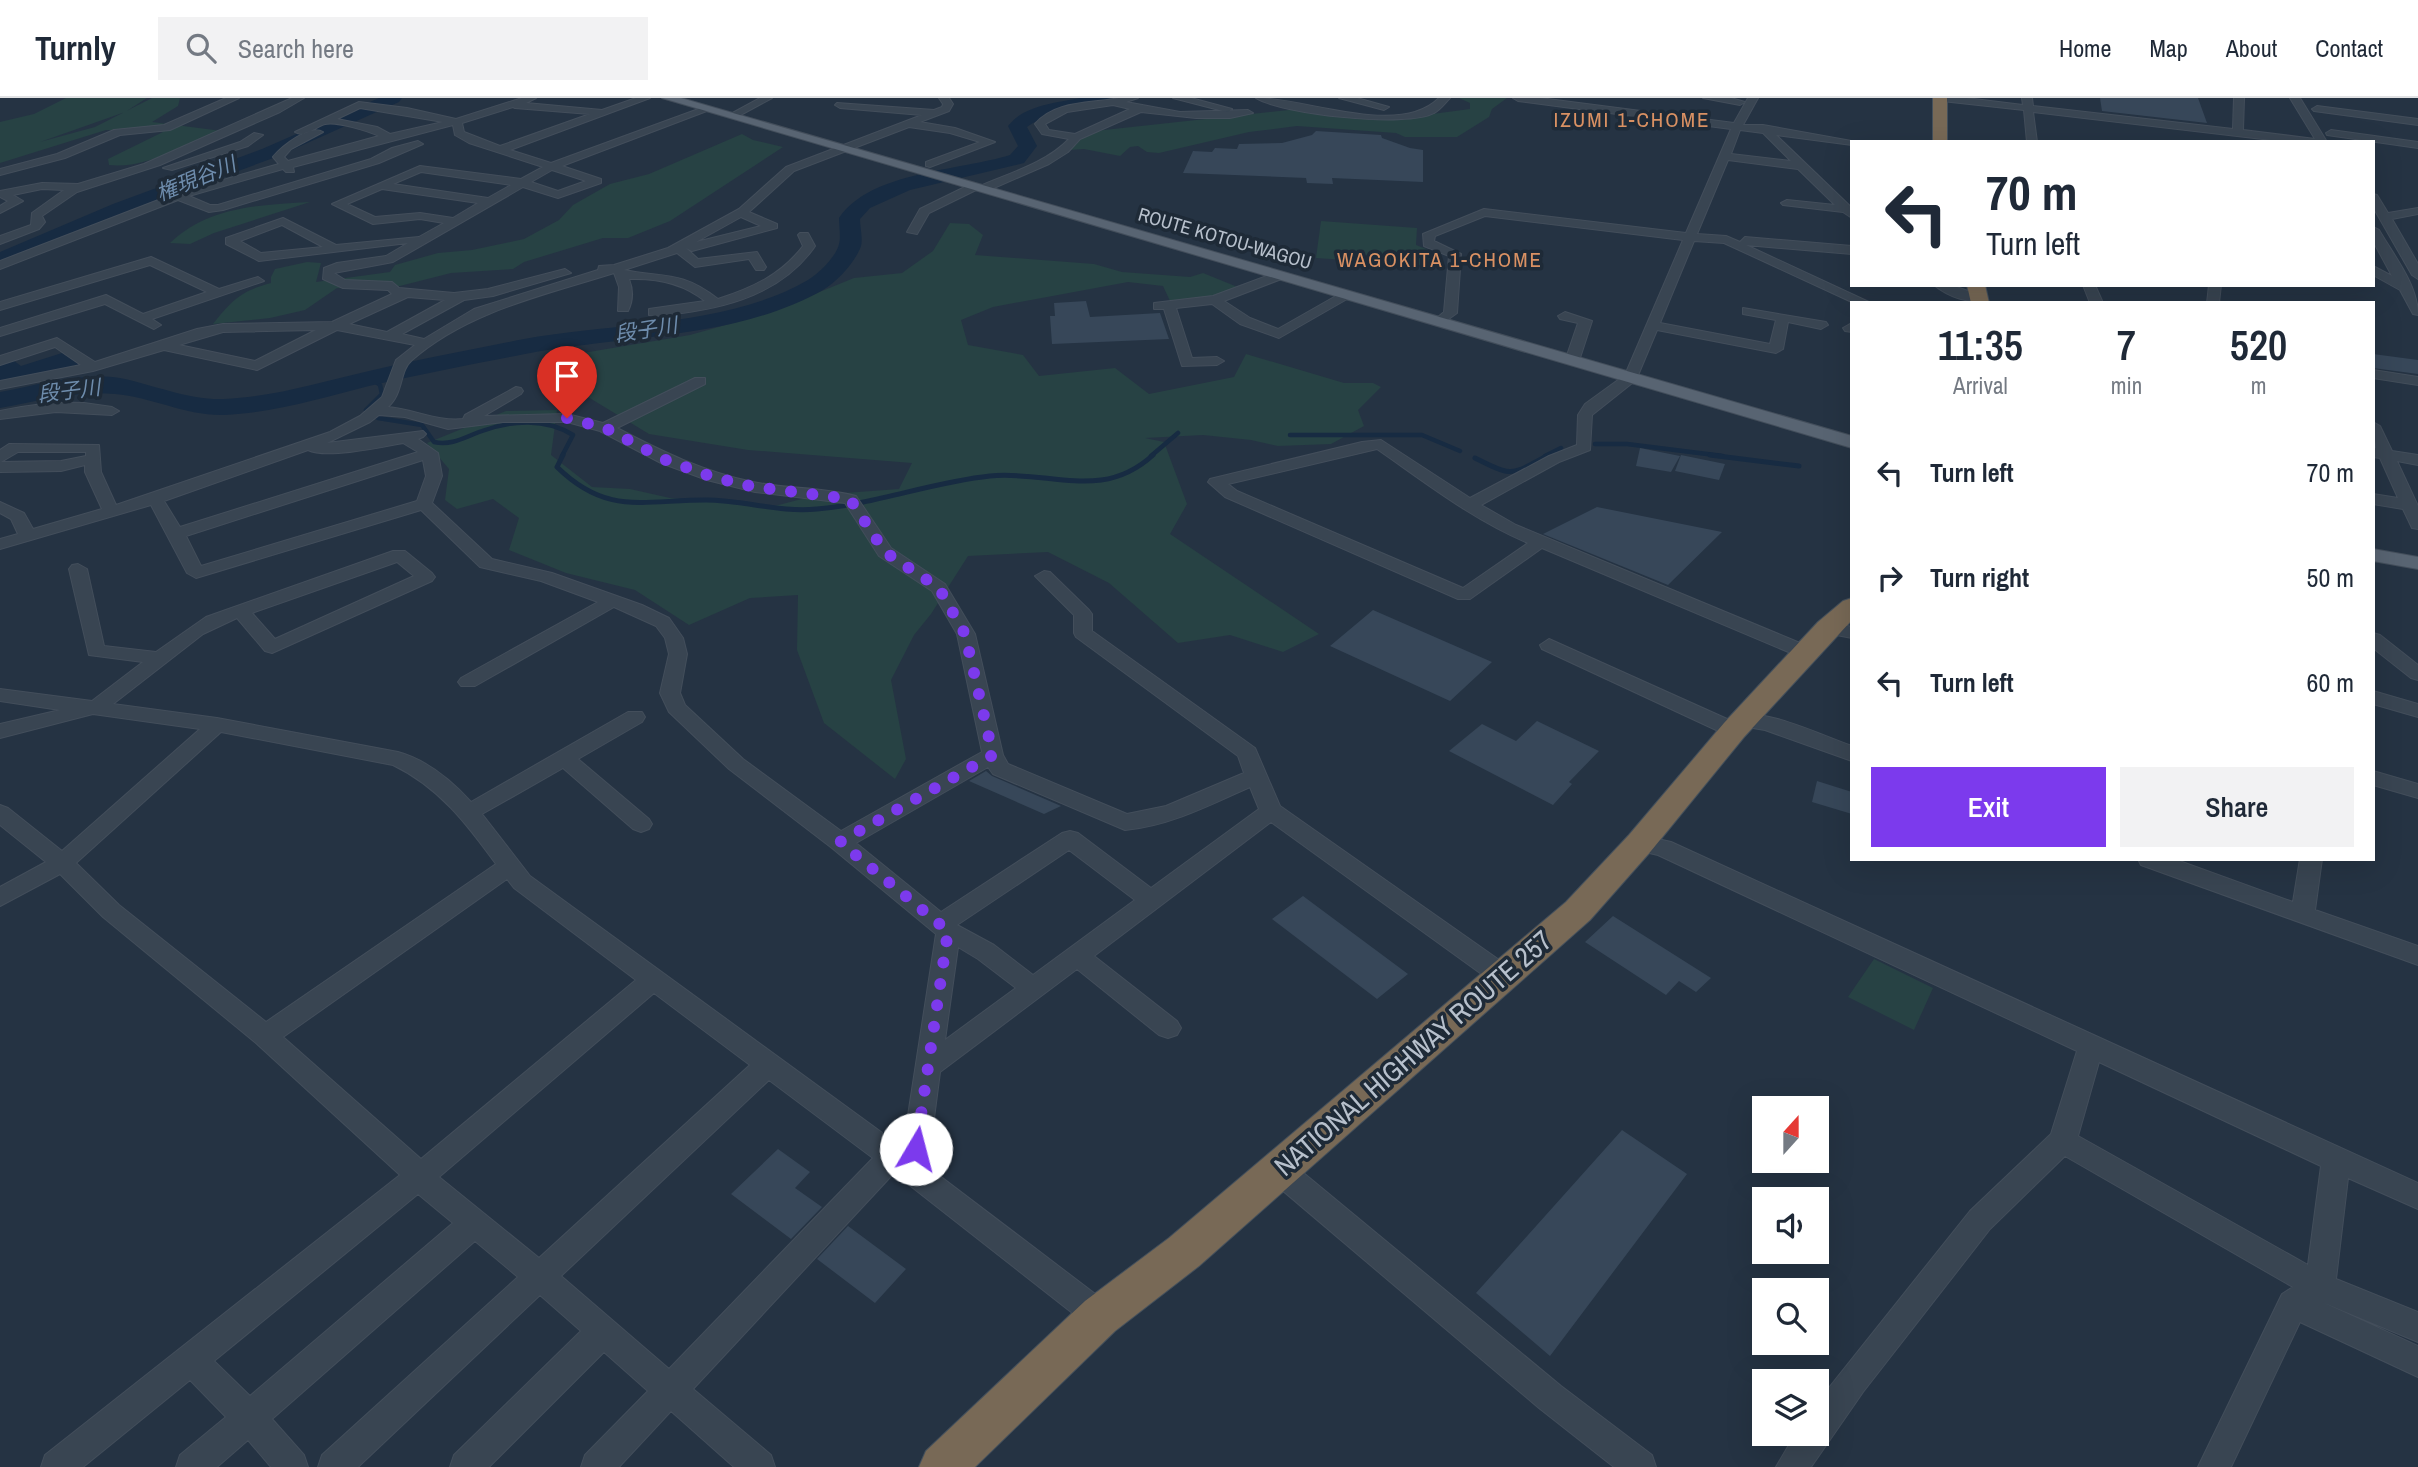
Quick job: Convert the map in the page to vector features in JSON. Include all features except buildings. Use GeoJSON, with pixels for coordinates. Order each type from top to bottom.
{"type":"FeatureCollection","features":[{"type":"Feature","properties":{"kind":"highway"},"geometry":{"type":"LineString","coordinates":[[1940,140],[1941,98]]}},
{"type":"Feature","properties":{"kind":"highway","name":"NATIONAL HIGHWAY ROUTE 257"},"geometry":{"type":"LineString","coordinates":[[942,1467],[1100,1316],[1184,1252],[1578,911],[1640,843],[1739,725],[1834,630]]}},
{"type":"Feature","properties":{"kind":"main road","name":"ROUTE KOTOU-WAGOU"},"geometry":{"type":"LineString","coordinates":[[668,98],[703,104],[732,117],[1850,441]]}},
{"type":"Feature","properties":{"kind":"main road"},"geometry":{"type":"LineString","coordinates":[[2375,555],[2418,564]]}},
{"type":"Feature","properties":{"kind":"street"},"geometry":{"type":"LineString","coordinates":[[0,173],[69,153],[89,154],[142,130],[166,128],[234,98]]}},
{"type":"Feature","properties":{"kind":"street"},"geometry":{"type":"LineString","coordinates":[[0,240],[36,227],[39,222],[36,215],[44,207],[88,185],[170,157],[212,136],[262,119],[299,98]]}},
{"type":"Feature","properties":{"kind":"street"},"geometry":{"type":"LineString","coordinates":[[0,265],[178,196],[457,122],[531,98]]}},
{"type":"Feature","properties":{"kind":"street"},"geometry":{"type":"LineString","coordinates":[[499,150],[645,98]]}},
{"type":"Feature","properties":{"kind":"street"},"geometry":{"type":"LineString","coordinates":[[732,117],[767,98]]}},
{"type":"Feature","properties":{"kind":"street"},"geometry":{"type":"LineString","coordinates":[[676,250],[743,211],[790,169],[936,114],[946,109],[948,104],[944,98]]}},
{"type":"Feature","properties":{"kind":"street"},"geometry":{"type":"LineString","coordinates":[[1076,137],[1046,132],[1040,124],[1047,116],[1060,112],[1133,98]]}},
{"type":"Feature","properties":{"kind":"street"},"geometry":{"type":"LineString","coordinates":[[1178,98],[1258,112]]}},
{"type":"Feature","properties":{"kind":"street"},"geometry":{"type":"LineString","coordinates":[[1261,98],[1358,116],[1396,116],[1431,111],[1444,98]]}},
{"type":"Feature","properties":{"kind":"street"},"geometry":{"type":"LineString","coordinates":[[1112,102],[1198,118],[1304,106],[1325,98]]}},
{"type":"Feature","properties":{"kind":"street"},"geometry":{"type":"LineString","coordinates":[[1344,98],[1421,113]]}},
{"type":"Feature","properties":{"kind":"street"},"geometry":{"type":"LineString","coordinates":[[1518,98],[1672,118],[1667,126],[1767,131],[1850,142]]}},
{"type":"Feature","properties":{"kind":"street"},"geometry":{"type":"LineString","coordinates":[[1708,98],[1744,101]]}},
{"type":"Feature","properties":{"kind":"street"},"geometry":{"type":"LineString","coordinates":[[1941,98],[2027,103],[2285,140],[2298,131],[2313,126]]}},
{"type":"Feature","properties":{"kind":"street"},"geometry":{"type":"LineString","coordinates":[[2238,132],[2239,98]]}},
{"type":"Feature","properties":{"kind":"street"},"geometry":{"type":"LineString","coordinates":[[2295,98],[2313,126],[2318,140]]}},
{"type":"Feature","properties":{"kind":"street"},"geometry":{"type":"LineString","coordinates":[[2310,98],[2334,137],[2366,140]]}},
{"type":"Feature","properties":{"kind":"street"},"geometry":{"type":"LineString","coordinates":[[1469,505],[1554,459],[1585,447],[1585,415],[1590,407],[1630,377],[1725,156],[1744,101]]}},
{"type":"Feature","properties":{"kind":"street"},"geometry":{"type":"LineString","coordinates":[[1744,101],[1756,122],[1848,212]]}},
{"type":"Feature","properties":{"kind":"street"},"geometry":{"type":"LineString","coordinates":[[2027,103],[2032,140]]}},
{"type":"Feature","properties":{"kind":"street"},"geometry":{"type":"LineString","coordinates":[[703,104],[552,166],[389,258],[337,267],[328,271],[327,276],[343,284],[392,286],[395,290],[406,293],[434,297],[488,293],[544,276],[591,269],[644,274],[678,281],[702,291],[714,302]]}},
{"type":"Feature","properties":{"kind":"street"},"geometry":{"type":"LineString","coordinates":[[300,132],[359,105],[436,116],[457,122]]}},
{"type":"Feature","properties":{"kind":"street"},"geometry":{"type":"LineString","coordinates":[[513,105],[604,113]]}},
{"type":"Feature","properties":{"kind":"street"},"geometry":{"type":"LineString","coordinates":[[840,105],[936,114]]}},
{"type":"Feature","properties":{"kind":"street"},"geometry":{"type":"LineString","coordinates":[[913,232],[924,211],[1045,162],[1064,150],[1076,137],[1139,109]]}},
{"type":"Feature","properties":{"kind":"street"},"geometry":{"type":"LineString","coordinates":[[2317,109],[2418,122]]}},
{"type":"Feature","properties":{"kind":"street"},"geometry":{"type":"LineString","coordinates":[[1060,112],[1107,122]]}},
{"type":"Feature","properties":{"kind":"street"},"geometry":{"type":"LineString","coordinates":[[328,120],[373,129],[390,138]]}},
{"type":"Feature","properties":{"kind":"street"},"geometry":{"type":"LineString","coordinates":[[312,179],[284,166],[278,157],[287,147],[343,122]]}},
{"type":"Feature","properties":{"kind":"street"},"geometry":{"type":"LineString","coordinates":[[452,136],[457,122]]}},
{"type":"Feature","properties":{"kind":"street"},"geometry":{"type":"LineString","coordinates":[[911,124],[951,130],[990,142],[930,163]]}},
{"type":"Feature","properties":{"kind":"street"},"geometry":{"type":"LineString","coordinates":[[3,194],[42,186],[88,185],[183,166],[244,144],[258,135]]}},
{"type":"Feature","properties":{"kind":"street"},"geometry":{"type":"LineString","coordinates":[[178,196],[209,209],[219,208],[375,161],[396,150],[452,136],[597,181],[558,195],[523,183],[420,169],[338,204],[373,220],[420,216],[452,221]]}},
{"type":"Feature","properties":{"kind":"street"},"geometry":{"type":"LineString","coordinates":[[2375,141],[2418,145]]}},
{"type":"Feature","properties":{"kind":"street"},"geometry":{"type":"LineString","coordinates":[[1725,156],[1802,166]]}},
{"type":"Feature","properties":{"kind":"street"},"geometry":{"type":"LineString","coordinates":[[379,186],[491,202]]}},
{"type":"Feature","properties":{"kind":"street"},"geometry":{"type":"LineString","coordinates":[[0,210],[17,201],[3,194]]}},
{"type":"Feature","properties":{"kind":"street"},"geometry":{"type":"LineString","coordinates":[[2375,200],[2412,254],[2418,275]]}},
{"type":"Feature","properties":{"kind":"street"},"geometry":{"type":"LineString","coordinates":[[1787,203],[1848,212]]}},
{"type":"Feature","properties":{"kind":"street"},"geometry":{"type":"LineString","coordinates":[[0,544],[155,499],[335,435],[373,414],[393,392],[403,360],[426,343],[494,306],[620,272],[676,250],[770,228],[774,224],[746,216],[743,211]]}},
{"type":"Feature","properties":{"kind":"street"},"geometry":{"type":"LineString","coordinates":[[2385,217],[2418,211]]}},
{"type":"Feature","properties":{"kind":"street"},"geometry":{"type":"LineString","coordinates":[[1439,322],[1450,313],[1455,254],[1428,243],[1429,234],[1484,212],[1626,232],[1850,250]]}},
{"type":"Feature","properties":{"kind":"street"},"geometry":{"type":"LineString","coordinates":[[2385,217],[2418,222]]}},
{"type":"Feature","properties":{"kind":"street"},"geometry":{"type":"LineString","coordinates":[[327,250],[331,246],[283,221],[230,241],[258,257],[327,250],[425,237]]}},
{"type":"Feature","properties":{"kind":"street"},"geometry":{"type":"LineString","coordinates":[[2375,233],[2418,311]]}},
{"type":"Feature","properties":{"kind":"street"},"geometry":{"type":"LineString","coordinates":[[654,312],[714,302],[768,283],[792,268],[810,246],[810,234],[791,236]]}},
{"type":"Feature","properties":{"kind":"street"},"geometry":{"type":"LineString","coordinates":[[1726,240],[1861,301]]}},
{"type":"Feature","properties":{"kind":"street"},"geometry":{"type":"LineString","coordinates":[[676,250],[695,263],[753,255],[760,267]]}},
{"type":"Feature","properties":{"kind":"street"},"geometry":{"type":"LineString","coordinates":[[0,306],[151,261],[218,293]]}},
{"type":"Feature","properties":{"kind":"street"},"geometry":{"type":"LineString","coordinates":[[2375,271],[2407,289]]}},
{"type":"Feature","properties":{"kind":"street"},"geometry":{"type":"LineString","coordinates":[[620,272],[626,295],[623,308]]}},
{"type":"Feature","properties":{"kind":"street"},"geometry":{"type":"LineString","coordinates":[[1217,361],[1187,363],[1164,306],[1215,300],[1280,275]]}},
{"type":"Feature","properties":{"kind":"street"},"geometry":{"type":"LineString","coordinates":[[142,318],[258,281]]}},
{"type":"Feature","properties":{"kind":"street"},"geometry":{"type":"LineString","coordinates":[[1944,287],[1961,295],[1978,295]]}},
{"type":"Feature","properties":{"kind":"street"},"geometry":{"type":"LineString","coordinates":[[164,346],[257,366],[370,307],[406,293]]}},
{"type":"Feature","properties":{"kind":"street"},"geometry":{"type":"LineString","coordinates":[[388,336],[464,295]]}},
{"type":"Feature","properties":{"kind":"street"},"geometry":{"type":"LineString","coordinates":[[1215,300],[1233,316],[1250,325],[1279,334],[1348,296]]}},
{"type":"Feature","properties":{"kind":"street"},"geometry":{"type":"LineString","coordinates":[[0,332],[106,299],[156,326]]}},
{"type":"Feature","properties":{"kind":"street"},"geometry":{"type":"LineString","coordinates":[[1748,310],[1821,325]]}},
{"type":"Feature","properties":{"kind":"street"},"geometry":{"type":"LineString","coordinates":[[1564,316],[1585,321],[1572,361]]}},
{"type":"Feature","properties":{"kind":"street"},"geometry":{"type":"LineString","coordinates":[[1651,325],[1776,349],[1783,318]]}},
{"type":"Feature","properties":{"kind":"street"},"geometry":{"type":"LineString","coordinates":[[0,385],[93,366],[223,328],[337,326],[426,343]]}},
{"type":"Feature","properties":{"kind":"street"},"geometry":{"type":"LineString","coordinates":[[0,361],[57,342],[93,366]]}},
{"type":"Feature","properties":{"kind":"street"},"geometry":{"type":"LineString","coordinates":[[2375,374],[2418,381]]}},
{"type":"Feature","properties":{"kind":"street"},"geometry":{"type":"LineString","coordinates":[[605,428],[700,381]]}},
{"type":"Feature","properties":{"kind":"street"},"geometry":{"type":"LineString","coordinates":[[466,421],[516,391]]}},
{"type":"Feature","properties":{"kind":"street"},"geometry":{"type":"LineString","coordinates":[[0,415],[80,406],[112,411]]}},
{"type":"Feature","properties":{"kind":"street"},"geometry":{"type":"LineString","coordinates":[[373,414],[407,413],[444,427]]}},
{"type":"Feature","properties":{"kind":"street"},"geometry":{"type":"LineString","coordinates":[[299,449],[355,447],[412,436],[466,421],[533,416],[567,418],[605,428],[666,460],[713,477],[854,504],[885,552],[939,588],[965,634],[993,755],[1000,769],[1125,822],[1135,823],[1163,815],[1256,776]]}},
{"type":"Feature","properties":{"kind":"street"},"geometry":{"type":"LineString","coordinates":[[2375,434],[2380,454],[2418,524]]}},
{"type":"Feature","properties":{"kind":"street"},"geometry":{"type":"LineString","coordinates":[[412,436],[430,453],[434,477],[424,503]]}},
{"type":"Feature","properties":{"kind":"street"},"geometry":{"type":"LineString","coordinates":[[1540,542],[1464,595],[1231,494],[1216,482],[1280,463],[1348,451],[1367,444],[1381,445],[1469,505],[1540,542],[1834,630]]}},
{"type":"Feature","properties":{"kind":"street"},"geometry":{"type":"LineString","coordinates":[[0,458],[14,447],[94,448],[93,471],[111,511]]}},
{"type":"Feature","properties":{"kind":"street"},"geometry":{"type":"LineString","coordinates":[[176,534],[430,453]]}},
{"type":"Feature","properties":{"kind":"street"},"geometry":{"type":"LineString","coordinates":[[2380,454],[2418,460]]}},
{"type":"Feature","properties":{"kind":"street"},"geometry":{"type":"LineString","coordinates":[[0,467],[61,466],[93,459]]}},
{"type":"Feature","properties":{"kind":"street"},"geometry":{"type":"LineString","coordinates":[[155,499],[196,573],[424,503]]}},
{"type":"Feature","properties":{"kind":"street"},"geometry":{"type":"LineString","coordinates":[[2375,499],[2409,505]]}},
{"type":"Feature","properties":{"kind":"street"},"geometry":{"type":"LineString","coordinates":[[424,503],[486,563],[546,577],[663,622],[674,638],[678,654],[670,693],[676,708],[736,764],[840,842],[944,928],[986,952],[1032,988]]}},
{"type":"Feature","properties":{"kind":"street"},"geometry":{"type":"LineString","coordinates":[[0,507],[18,516],[27,535]]}},
{"type":"Feature","properties":{"kind":"street"},"geometry":{"type":"LineString","coordinates":[[0,731],[97,707],[196,630],[240,610],[400,555],[426,577],[272,647],[240,610]]}},
{"type":"Feature","properties":{"kind":"street"},"geometry":{"type":"LineString","coordinates":[[78,569],[96,651],[161,658]]}},
{"type":"Feature","properties":{"kind":"street"},"geometry":{"type":"LineString","coordinates":[[1044,576],[1083,614],[1083,633],[1106,652],[1216,726],[1248,753],[1271,811],[1503,976]]}},
{"type":"Feature","properties":{"kind":"street"},"geometry":{"type":"LineString","coordinates":[[468,682],[612,601]]}},
{"type":"Feature","properties":{"kind":"street"},"geometry":{"type":"LineString","coordinates":[[2375,641],[2418,674]]}},
{"type":"Feature","properties":{"kind":"street"},"geometry":{"type":"LineString","coordinates":[[1549,645],[1739,725],[1769,724],[1850,753]]}},
{"type":"Feature","properties":{"kind":"street"},"geometry":{"type":"LineString","coordinates":[[0,695],[217,725],[398,759],[432,775],[468,813],[522,883],[769,1064],[1100,1316]]}},
{"type":"Feature","properties":{"kind":"street"},"geometry":{"type":"LineString","coordinates":[[2375,698],[2418,711]]}},
{"type":"Feature","properties":{"kind":"street"},"geometry":{"type":"LineString","coordinates":[[468,813],[635,717]]}},
{"type":"Feature","properties":{"kind":"street"},"geometry":{"type":"LineString","coordinates":[[0,897],[62,863],[217,725]]}},
{"type":"Feature","properties":{"kind":"street"},"geometry":{"type":"LineString","coordinates":[[840,842],[993,755]]}},
{"type":"Feature","properties":{"kind":"street"},"geometry":{"type":"LineString","coordinates":[[563,757],[641,824]]}},
{"type":"Feature","properties":{"kind":"street"},"geometry":{"type":"LineString","coordinates":[[2375,779],[2418,791]]}},
{"type":"Feature","properties":{"kind":"street"},"geometry":{"type":"LineString","coordinates":[[928,1067],[1271,811]]}},
{"type":"Feature","properties":{"kind":"street"},"geometry":{"type":"LineString","coordinates":[[0,813],[62,863],[111,911],[265,1036],[419,1177],[473,1224],[541,1277],[759,1467]]}},
{"type":"Feature","properties":{"kind":"street"},"geometry":{"type":"LineString","coordinates":[[597,1467],[670,1390],[916,1149],[944,928],[1070,839],[1152,901]]}},
{"type":"Feature","properties":{"kind":"street"},"geometry":{"type":"LineString","coordinates":[[1640,843],[1663,848],[2418,1196]]}},
{"type":"Feature","properties":{"kind":"street"},"geometry":{"type":"LineString","coordinates":[[2154,861],[2418,956]]}},
{"type":"Feature","properties":{"kind":"street"},"geometry":{"type":"LineString","coordinates":[[2302,915],[2311,861]]}},
{"type":"Feature","properties":{"kind":"street"},"geometry":{"type":"LineString","coordinates":[[265,1036],[509,866]]}},
{"type":"Feature","properties":{"kind":"street"},"geometry":{"type":"LineString","coordinates":[[1076,955],[1168,1028]]}},
{"type":"Feature","properties":{"kind":"street"},"geometry":{"type":"LineString","coordinates":[[57,1467],[419,1177],[654,979]]}},
{"type":"Feature","properties":{"kind":"street"},"geometry":{"type":"LineString","coordinates":[[1829,1414],[1979,1220],[2063,1141],[2091,1046]]}},
{"type":"Feature","properties":{"kind":"street"},"geometry":{"type":"LineString","coordinates":[[334,1467],[769,1064]]}},
{"type":"Feature","properties":{"kind":"street"},"geometry":{"type":"LineString","coordinates":[[2063,1141],[2320,1287],[2418,1327]]}},
{"type":"Feature","properties":{"kind":"street"},"geometry":{"type":"LineString","coordinates":[[2320,1287],[2336,1160]]}},
{"type":"Feature","properties":{"kind":"street"},"geometry":{"type":"LineString","coordinates":[[1279,1170],[1550,1397],[1640,1467]]}},
{"type":"Feature","properties":{"kind":"street"},"geometry":{"type":"LineString","coordinates":[[192,1467],[473,1224]]}},
{"type":"Feature","properties":{"kind":"street"},"geometry":{"type":"LineString","coordinates":[[2215,1467],[2293,1304],[2320,1287]]}},
{"type":"Feature","properties":{"kind":"street"},"geometry":{"type":"LineString","coordinates":[[2293,1304],[2418,1362]]}},
{"type":"Feature","properties":{"kind":"street"},"geometry":{"type":"LineString","coordinates":[[466,1467],[602,1332]]}},
{"type":"Feature","properties":{"kind":"street"},"geometry":{"type":"LineString","coordinates":[[190,1359],[250,1418],[292,1467]]}},
{"type":"Feature","properties":{"kind":"street"},"geometry":{"type":"LineString","coordinates":[[1792,1467],[1806,1446]]}},
{"type":"Feature","properties":{"kind":"green space"},"geometry":{"type":"Polygon","coordinates":[[[66,98],[147,98],[127,111],[152,98],[180,98],[178,106],[152,122],[222,131],[139,163],[109,165],[108,159],[163,132],[106,130],[0,163],[0,122],[34,114],[66,98]],[[123,113],[40,142],[95,127],[123,113]]]}},
{"type":"Feature","properties":{"kind":"green space"},"geometry":{"type":"Polygon","coordinates":[[[1459,98],[1507,98],[1492,109],[1489,117],[1457,137],[1405,137],[1396,133],[1297,126],[1249,132],[1159,153],[1147,152],[1138,146],[1130,147],[1120,156],[1084,149],[1069,150],[1080,138],[1095,131],[1298,109],[1345,116],[1417,116],[1470,109],[1470,103],[1459,98]]]}},
{"type":"Feature","properties":{"kind":"green space"},"geometry":{"type":"Polygon","coordinates":[[[742,134],[753,140],[783,147],[670,221],[628,238],[603,238],[524,262],[513,269],[451,273],[388,289],[337,288],[305,310],[270,318],[213,324],[238,298],[252,289],[271,283],[275,269],[307,262],[321,263],[316,282],[390,272],[395,265],[438,253],[472,250],[524,239],[559,220],[573,205],[610,184],[649,174],[742,134]]]}},
{"type":"Feature","properties":{"kind":"green space"},"geometry":{"type":"Polygon","coordinates":[[[310,202],[214,233],[190,244],[170,243],[201,221],[218,215],[273,204],[310,202]]]}},
{"type":"Feature","properties":{"kind":"green space"},"geometry":{"type":"Polygon","coordinates":[[[1321,221],[1417,228],[1416,245],[1439,254],[1436,266],[1316,258],[1321,221]]]}},
{"type":"Feature","properties":{"kind":"green space"},"geometry":{"type":"Polygon","coordinates":[[[950,223],[969,224],[983,235],[975,255],[1094,264],[1122,272],[1190,277],[1203,273],[1240,288],[1214,298],[1170,301],[1163,286],[1128,282],[993,307],[961,320],[968,345],[1023,355],[1039,376],[1115,368],[1149,394],[1234,377],[1246,354],[1344,383],[1373,383],[1381,387],[1358,410],[1364,426],[1331,444],[1278,446],[1203,435],[1145,438],[1164,442],[1187,504],[1170,534],[1319,634],[1283,652],[1230,635],[1178,643],[1109,583],[1048,552],[968,556],[931,614],[914,635],[891,680],[906,759],[895,779],[824,723],[797,650],[798,595],[750,598],[689,625],[635,590],[566,573],[509,550],[519,518],[493,499],[457,509],[445,500],[449,469],[427,443],[506,411],[557,410],[551,455],[592,487],[630,489],[670,498],[771,507],[817,495],[899,489],[912,463],[748,450],[649,434],[588,397],[565,356],[690,335],[768,313],[854,278],[902,273],[933,251],[950,223]]]}},
{"type":"Feature","properties":{"kind":"green space"},"geometry":{"type":"Polygon","coordinates":[[[1874,959],[1933,988],[1914,1030],[1848,997],[1874,959]]]}},
{"type":"Feature","properties":{"kind":"water"},"geometry":{"type":"Polygon","coordinates":[[[62,353],[80,365],[0,383],[0,365],[13,360],[21,366],[62,353]]]}},
{"type":"Feature","properties":{"kind":"waterway","name":"権現谷川"},"geometry":{"type":"LineString","coordinates":[[0,260],[120,208],[269,153],[393,98]]}},
{"type":"Feature","properties":{"kind":"waterway","name":"段子川"},"geometry":{"type":"LineString","coordinates":[[0,400],[61,388],[95,385],[119,386],[181,403],[221,407],[267,404],[370,378],[528,346],[700,322],[761,308],[817,284],[835,268],[850,245],[849,218],[863,204],[903,186],[1017,159],[1028,146],[1017,126],[1031,116],[1049,109],[1108,98]]}},
{"type":"Feature","properties":{"kind":"waterway"},"geometry":{"type":"LineString","coordinates":[[370,378],[380,385],[382,394],[366,410],[378,418],[422,425],[434,442],[453,442],[482,431],[516,423],[540,423],[563,429],[573,435],[562,456]]}},
{"type":"Feature","properties":{"kind":"waterway"},"geometry":{"type":"LineString","coordinates":[[1151,456],[1178,433]]}},
{"type":"Feature","properties":{"kind":"waterway"},"geometry":{"type":"LineString","coordinates":[[1290,435],[1422,435],[1460,451]]}},
{"type":"Feature","properties":{"kind":"waterway"},"geometry":{"type":"LineString","coordinates":[[1595,444],[1627,444],[1723,456]]}},
{"type":"Feature","properties":{"kind":"waterway"},"geometry":{"type":"LineString","coordinates":[[1545,456],[1561,448]]}},
{"type":"Feature","properties":{"kind":"waterway"},"geometry":{"type":"LineString","coordinates":[[563,455],[557,467],[593,493],[610,499],[627,502],[706,500],[803,510],[861,503],[990,476],[1095,481],[1134,469],[1153,455]]}},
{"type":"Feature","properties":{"kind":"waterway"},"geometry":{"type":"LineString","coordinates":[[1475,458],[1498,469],[1512,472],[1549,455]]}},
{"type":"Feature","properties":{"kind":"waterway"},"geometry":{"type":"LineString","coordinates":[[1710,455],[1799,466]]}},
{"type":"Feature","properties":{"kind":"district","name":"IZUMI 1-CHOME"},"geometry":{"type":"Point","coordinates":[1632,120]}},
{"type":"Feature","properties":{"kind":"district","name":"WAGOKITA 1-CHOME"},"geometry":{"type":"Point","coordinates":[1440,260]}},
{"type":"Feature","properties":{"kind":"route"},"geometry":{"type":"LineString","coordinates":[[567,418],[621,434],[666,460],[713,477],[755,487],[850,499],[885,552],[939,588],[965,634],[993,755],[840,842],[948,931],[916,1149]]}}]}
